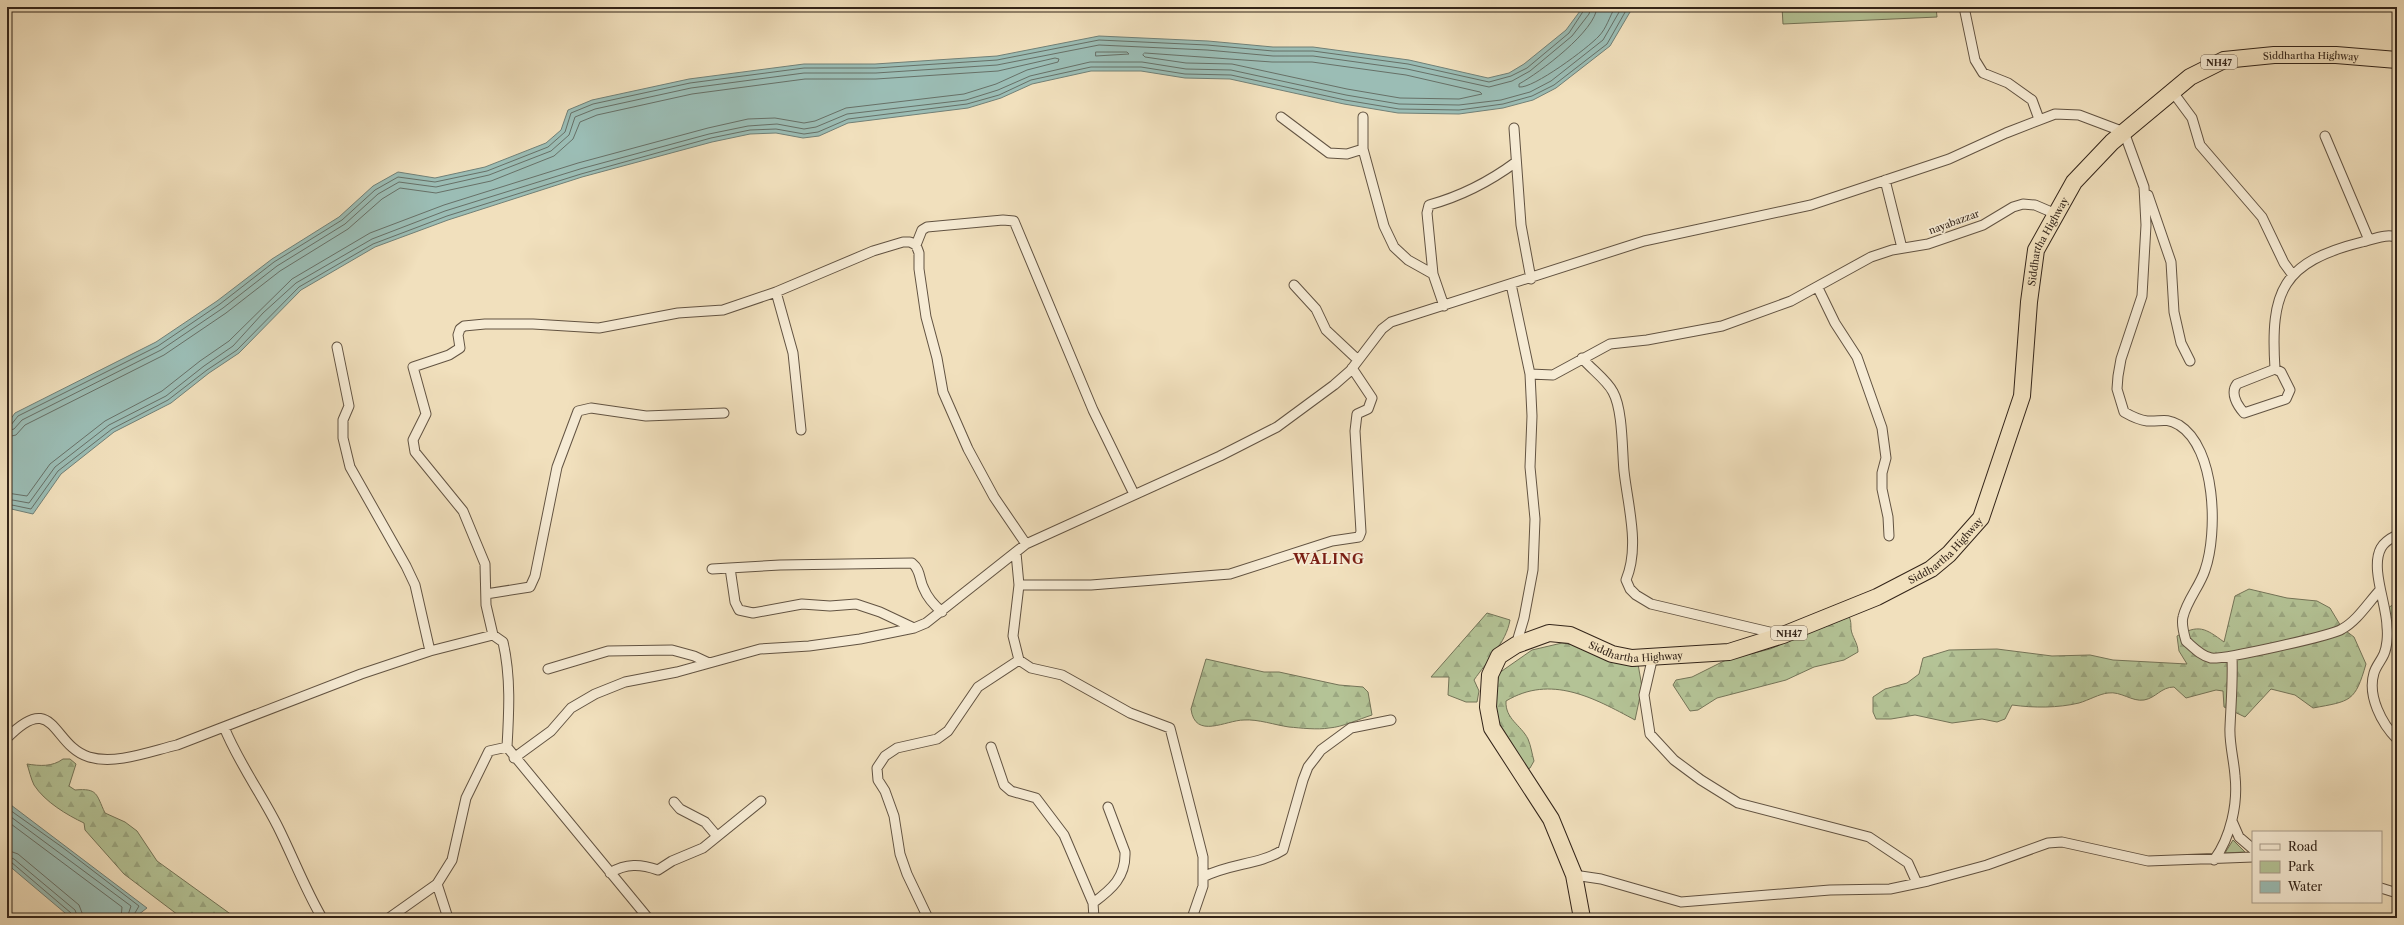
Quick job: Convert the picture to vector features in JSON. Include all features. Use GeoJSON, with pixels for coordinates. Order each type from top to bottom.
{"type":"FeatureCollection","features":[{"type":"Feature","properties":{"kind":"highway","name":"Siddhartha Highway"},"geometry":{"type":"LineString","coordinates":[[1582,918],[1574,875],[1551,819],[1492,728],[1488,708],[1490,675],[1499,656],[1516,645],[1550,633],[1570,635],[1612,654],[1632,658],[1729,652],[1783,635],[1877,597],[1932,569],[1955,548],[1981,518],[2022,396],[2028,302],[2036,250],[2074,182],[2124,132],[2172,91],[2190,77],[2224,60],[2274,55],[2336,55],[2397,60]]}},
{"type":"Feature","properties":{"kind":"street"},"geometry":{"type":"LineString","coordinates":[[1964,7],[1975,60],[1983,73],[2008,83],[2032,100],[2039,119]]}},
{"type":"Feature","properties":{"kind":"street"},"geometry":{"type":"LineString","coordinates":[[2172,91],[2192,118],[2200,144],[2262,217],[2284,263],[2292,274]]}},
{"type":"Feature","properties":{"kind":"street"},"geometry":{"type":"LineString","coordinates":[[514,758],[551,731],[571,708],[595,694],[625,682],[709,663],[766,648],[809,646],[882,635],[914,628],[926,623],[942,612],[1026,544],[1220,456],[1277,427],[1334,385],[1355,364],[1386,325],[1511,284],[1531,279],[1644,240],[1811,204],[1949,159],[2039,119],[2062,114],[2079,115],[2124,132],[2171,262],[2174,312],[2181,343],[2190,360]]}},
{"type":"Feature","properties":{"kind":"street"},"geometry":{"type":"LineString","coordinates":[[1362,116],[1362,150],[1380,216],[1394,247],[1408,260],[1433,274]]}},
{"type":"Feature","properties":{"kind":"street"},"geometry":{"type":"LineString","coordinates":[[1281,117],[1329,153],[1347,154],[1362,150]]}},
{"type":"Feature","properties":{"kind":"street"},"geometry":{"type":"LineString","coordinates":[[1514,128],[1521,225],[1531,279]]}},
{"type":"Feature","properties":{"kind":"street"},"geometry":{"type":"LineString","coordinates":[[2325,136],[2369,240]]}},
{"type":"Feature","properties":{"kind":"street"},"geometry":{"type":"LineString","coordinates":[[1444,306],[1433,274],[1427,213],[1429,205],[1450,199],[1486,183],[1516,162]]}},
{"type":"Feature","properties":{"kind":"street"},"geometry":{"type":"LineString","coordinates":[[1884,180],[1902,248]]}},
{"type":"Feature","properties":{"kind":"street"},"geometry":{"type":"LineString","coordinates":[[2144,187],[2146,225],[2142,296],[2121,359],[2117,389],[2124,412],[2148,421],[2165,419],[2180,426],[2195,441],[2210,476],[2213,519],[2211,550],[2205,571],[2182,618],[2186,641],[2197,651],[2211,658],[2232,657],[2320,637],[2341,630],[2352,622],[2380,590]]}},
{"type":"Feature","properties":{"kind":"street","name":"nayabazzar"},"geometry":{"type":"LineString","coordinates":[[1530,374],[1553,375],[1610,344],[1646,340],[1722,326],[1792,300],[1818,288],[1834,277],[1871,257],[1902,248],[1928,244],[1983,225],[2013,207],[2023,204],[2034,205],[2056,214]]}},
{"type":"Feature","properties":{"kind":"street"},"geometry":{"type":"LineString","coordinates":[[916,246],[922,230],[927,227],[1003,220],[1014,221],[1093,410],[1134,494]]}},
{"type":"Feature","properties":{"kind":"street"},"geometry":{"type":"LineString","coordinates":[[2275,369],[2274,319],[2277,304],[2292,274],[2323,254],[2387,236],[2397,238]]}},
{"type":"Feature","properties":{"kind":"street"},"geometry":{"type":"LineString","coordinates":[[648,918],[514,758],[508,747],[509,679],[506,654],[503,642],[493,635],[486,605],[484,564],[463,511],[415,452],[413,440],[426,414],[413,366],[449,355],[460,348],[458,334],[460,329],[464,326],[485,324],[533,324],[599,328],[678,313],[723,310],[776,292],[873,251],[903,242],[910,242],[916,246],[919,253],[918,269],[926,317],[937,358],[943,392],[968,449],[994,498],[1026,544]]}},
{"type":"Feature","properties":{"kind":"street"},"geometry":{"type":"LineString","coordinates":[[1511,284],[1530,374],[1532,416],[1530,467],[1535,519],[1533,570],[1524,618],[1516,645]]}},
{"type":"Feature","properties":{"kind":"street"},"geometry":{"type":"LineString","coordinates":[[1019,585],[1098,584],[1230,574],[1332,541],[1359,537],[1361,532],[1355,430],[1356,414],[1368,409],[1372,398],[1355,364],[1326,330],[1316,309],[1294,285]]}},
{"type":"Feature","properties":{"kind":"street"},"geometry":{"type":"LineString","coordinates":[[1818,288],[1835,323],[1857,357],[1882,428],[1886,458],[1882,473],[1882,489],[1888,517],[1889,536]]}},
{"type":"Feature","properties":{"kind":"street"},"geometry":{"type":"LineString","coordinates":[[776,292],[793,353],[801,430]]}},
{"type":"Feature","properties":{"kind":"street"},"geometry":{"type":"LineString","coordinates":[[337,347],[349,406],[343,420],[343,438],[350,467],[406,566],[415,586],[430,651]]}},
{"type":"Feature","properties":{"kind":"street"},"geometry":{"type":"LineString","coordinates":[[1582,358],[1613,392],[1622,429],[1624,472],[1631,518],[1631,568],[1626,580],[1630,589],[1651,604],[1783,635]]}},
{"type":"Feature","properties":{"kind":"street"},"geometry":{"type":"LineString","coordinates":[[2275,369],[2281,372],[2290,390],[2286,399],[2244,413],[2233,393],[2234,388],[2237,384],[2275,369]]}},
{"type":"Feature","properties":{"kind":"street"},"geometry":{"type":"LineString","coordinates":[[486,594],[530,587],[535,576],[557,467],[578,411],[592,408],[646,416],[724,413]]}},
{"type":"Feature","properties":{"kind":"street"},"geometry":{"type":"LineString","coordinates":[[2397,535],[2386,541],[2380,549],[2378,562],[2380,590],[2385,610],[2387,638],[2384,654],[2374,672],[2372,682],[2376,705],[2387,729],[2397,740]]}},
{"type":"Feature","properties":{"kind":"street"},"geometry":{"type":"LineString","coordinates":[[1016,553],[1019,585],[1013,636],[1019,660],[1031,668],[1062,676],[1130,713],[1170,728],[1202,857],[1203,886],[1192,918]]}},
{"type":"Feature","properties":{"kind":"street"},"geometry":{"type":"LineString","coordinates":[[712,569],[780,565],[912,563],[918,569],[922,587],[930,601],[942,612]]}},
{"type":"Feature","properties":{"kind":"street"},"geometry":{"type":"LineString","coordinates":[[730,568],[735,602],[739,610],[753,613],[802,604],[830,606],[856,604],[880,612],[914,628]]}},
{"type":"Feature","properties":{"kind":"street"},"geometry":{"type":"LineString","coordinates":[[7,738],[20,724],[29,720],[48,721],[57,728],[65,742],[78,753],[90,758],[112,759],[177,745],[361,674],[430,651],[493,635]]}},
{"type":"Feature","properties":{"kind":"street"},"geometry":{"type":"LineString","coordinates":[[548,669],[608,651],[672,650],[694,656],[709,663]]}},
{"type":"Feature","properties":{"kind":"street"},"geometry":{"type":"LineString","coordinates":[[1653,656],[1644,695],[1650,734],[1674,760],[1701,780],[1738,802],[1869,837],[1908,863],[1917,883]]}},
{"type":"Feature","properties":{"kind":"street"},"geometry":{"type":"LineString","coordinates":[[2214,860],[2227,839],[2232,818],[2236,778],[2230,728],[2232,701],[2232,657]]}},
{"type":"Feature","properties":{"kind":"street"},"geometry":{"type":"LineString","coordinates":[[928,918],[907,874],[900,854],[894,816],[885,791],[878,780],[877,768],[885,756],[897,748],[937,739],[948,731],[978,687],[1019,660]]}},
{"type":"Feature","properties":{"kind":"street"},"geometry":{"type":"LineString","coordinates":[[1203,877],[1229,866],[1263,860],[1283,850],[1303,780],[1308,767],[1321,750],[1351,728],[1391,720]]}},
{"type":"Feature","properties":{"kind":"street"},"geometry":{"type":"LineString","coordinates":[[224,727],[233,750],[277,826],[309,896],[322,918]]}},
{"type":"Feature","properties":{"kind":"street"},"geometry":{"type":"LineString","coordinates":[[389,918],[437,884],[452,860],[466,798],[483,761],[489,751],[508,747]]}},
{"type":"Feature","properties":{"kind":"street"},"geometry":{"type":"LineString","coordinates":[[991,747],[1004,785],[1011,791],[1036,798],[1064,836],[1093,903],[1094,918]]}},
{"type":"Feature","properties":{"kind":"street"},"geometry":{"type":"LineString","coordinates":[[610,873],[628,865],[645,865],[658,870],[672,861],[703,848],[716,835],[761,801]]}},
{"type":"Feature","properties":{"kind":"street"},"geometry":{"type":"LineString","coordinates":[[674,802],[684,811],[705,822],[716,835]]}},
{"type":"Feature","properties":{"kind":"street"},"geometry":{"type":"LineString","coordinates":[[1093,903],[1119,881],[1125,859],[1125,852],[1108,807]]}},
{"type":"Feature","properties":{"kind":"street"},"geometry":{"type":"LineString","coordinates":[[2232,818],[2234,829],[2252,848]]}},
{"type":"Feature","properties":{"kind":"street"},"geometry":{"type":"LineString","coordinates":[[1574,875],[1601,879],[1681,902],[1830,890],[1890,889],[1987,864],[2048,843],[2062,842],[2148,860],[2214,860],[2252,857]]}},
{"type":"Feature","properties":{"kind":"street"},"geometry":{"type":"LineString","coordinates":[[437,884],[448,918]]}},
{"type":"Feature","properties":{"kind":"street"},"geometry":{"type":"LineString","coordinates":[[2382,888],[2397,893]]}},
{"type":"Feature","properties":{"kind":"green space"},"geometry":{"type":"Polygon","coordinates":[[[1782,7],[1936,7],[1937,17],[1783,24],[1782,7]]]}},
{"type":"Feature","properties":{"kind":"green space"},"geometry":{"type":"Polygon","coordinates":[[[2249,589],[2287,598],[2317,601],[2330,608],[2342,628],[2354,637],[2366,664],[2358,686],[2350,698],[2336,704],[2313,708],[2295,695],[2271,689],[2245,717],[2224,707],[2223,691],[2216,690],[2186,698],[2174,687],[2169,687],[2144,700],[2108,693],[2079,703],[2063,706],[2029,707],[2012,705],[2005,719],[1997,722],[1982,719],[1952,723],[1915,715],[1891,719],[1876,719],[1873,712],[1873,697],[1885,689],[1907,683],[1919,674],[1923,658],[1949,650],[1997,649],[2052,656],[2090,655],[2113,660],[2187,664],[2179,651],[2177,636],[2191,630],[2202,629],[2212,633],[2224,642],[2235,596],[2249,589]]]}},
{"type":"Feature","properties":{"kind":"green space"},"geometry":{"type":"Polygon","coordinates":[[[2397,602],[2397,624],[2389,615],[2388,608],[2397,602]]]}},
{"type":"Feature","properties":{"kind":"green space"},"geometry":{"type":"Polygon","coordinates":[[[1487,613],[1510,620],[1505,636],[1474,680],[1479,691],[1477,702],[1466,702],[1448,695],[1449,677],[1431,677],[1487,613]]]}},
{"type":"Feature","properties":{"kind":"green space"},"geometry":{"type":"Polygon","coordinates":[[[1849,616],[1858,652],[1844,660],[1814,667],[1786,680],[1717,698],[1698,710],[1690,711],[1673,685],[1676,680],[1692,677],[1726,660],[1770,649],[1849,616]]]}},
{"type":"Feature","properties":{"kind":"green space"},"geometry":{"type":"Polygon","coordinates":[[[1562,643],[1583,646],[1638,664],[1642,687],[1635,720],[1604,704],[1572,692],[1556,689],[1539,689],[1523,693],[1506,701],[1506,707],[1514,722],[1528,739],[1534,761],[1530,768],[1523,772],[1491,711],[1499,673],[1532,650],[1562,643]]]}},
{"type":"Feature","properties":{"kind":"green space"},"geometry":{"type":"Polygon","coordinates":[[[1206,659],[1264,672],[1279,672],[1339,685],[1363,687],[1368,692],[1372,715],[1351,723],[1324,729],[1289,727],[1249,720],[1212,726],[1198,724],[1191,709],[1206,659]]]}},
{"type":"Feature","properties":{"kind":"green space"},"geometry":{"type":"Polygon","coordinates":[[[63,759],[70,759],[76,764],[69,786],[75,790],[92,791],[98,797],[105,813],[125,822],[137,831],[157,861],[236,918],[182,918],[124,874],[85,830],[84,823],[50,802],[34,785],[27,764],[46,765],[59,762],[63,759]]]}},
{"type":"Feature","properties":{"kind":"green space"},"geometry":{"type":"Polygon","coordinates":[[[2233,840],[2245,852],[2225,853],[2233,840]]]}},
{"type":"Feature","properties":{"kind":"water"},"geometry":{"type":"Polygon","coordinates":[[[1583,7],[1633,7],[1610,46],[1556,88],[1533,100],[1503,108],[1459,114],[1398,113],[1344,104],[1230,79],[1185,78],[1141,71],[1091,71],[1032,84],[1001,98],[968,108],[848,123],[819,136],[803,138],[776,133],[750,134],[712,142],[582,177],[448,220],[375,247],[301,290],[239,353],[209,373],[171,403],[114,432],[61,474],[33,514],[7,508],[7,424],[15,413],[156,342],[217,301],[272,259],[339,217],[373,186],[398,172],[435,178],[485,167],[546,143],[561,130],[568,110],[592,100],[689,79],[804,64],[875,64],[997,56],[1099,36],[1208,41],[1273,47],[1313,47],[1409,60],[1488,78],[1509,73],[1524,64],[1566,30],[1583,7]]]}},
{"type":"Feature","properties":{"kind":"water"},"geometry":{"type":"Polygon","coordinates":[[[7,802],[147,908],[134,918],[71,918],[7,864],[7,802]]]}},
{"type":"Feature","properties":{"kind":"district","name":"WALING"},"geometry":{"type":"Point","coordinates":[1329,559]}}]}
